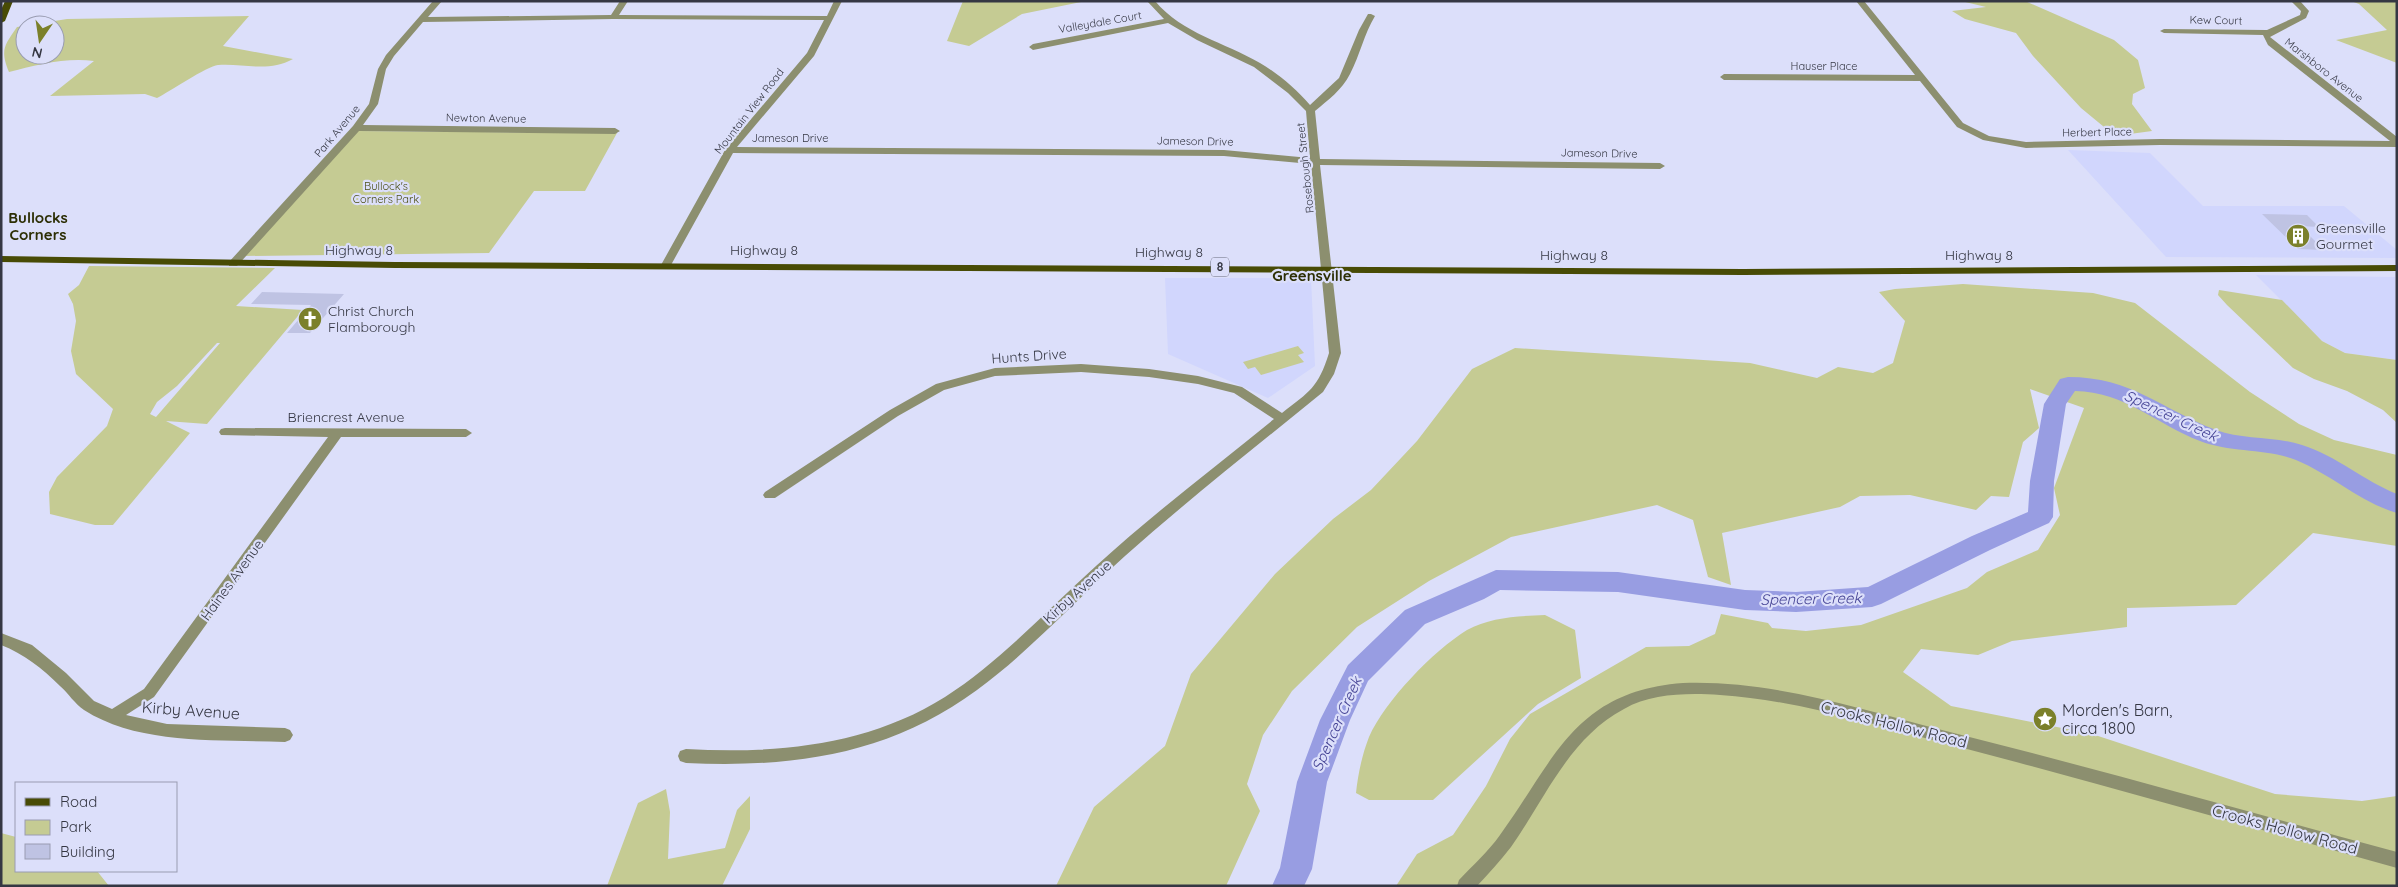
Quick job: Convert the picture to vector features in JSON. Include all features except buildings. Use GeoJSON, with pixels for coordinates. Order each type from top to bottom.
{"type":"FeatureCollection","features":[{"type":"Feature","properties":{"kind":"main road"},"geometry":{"type":"LineString","coordinates":[[1,21],[9,1]]}},
{"type":"Feature","properties":{"kind":"main road","name":"Highway 8"},"geometry":{"type":"LineString","coordinates":[[1,259],[233,264],[666,264],[1763,272],[2397,268]]}},
{"type":"Feature","properties":{"kind":"street","name":"Park Avenue"},"geometry":{"type":"LineString","coordinates":[[233,264],[356,128],[373,104],[382,69],[390,55],[438,1]]}},
{"type":"Feature","properties":{"kind":"street"},"geometry":{"type":"LineString","coordinates":[[613,17],[624,1]]}},
{"type":"Feature","properties":{"kind":"street","name":"Mountain View Road"},"geometry":{"type":"LineString","coordinates":[[666,264],[730,150],[811,54],[838,1]]}},
{"type":"Feature","properties":{"kind":"street","name":"Rosebough Street"},"geometry":{"type":"LineString","coordinates":[[1151,1],[1171,20],[1196,36],[1256,64],[1281,81],[1310,110],[1326,268]]}},
{"type":"Feature","properties":{"kind":"street","name":"Herbert Place"},"geometry":{"type":"LineString","coordinates":[[1860,1],[1960,125],[1986,138],[2004,143],[2026,145],[2160,142],[2397,143]]}},
{"type":"Feature","properties":{"kind":"street","name":"Marshboro Avenue"},"geometry":{"type":"LineString","coordinates":[[2295,1],[2304,11],[2303,16],[2268,33],[2266,37],[2271,43],[2397,143]]}},
{"type":"Feature","properties":{"kind":"street"},"geometry":{"type":"LineString","coordinates":[[1310,110],[1336,87],[1345,74],[1365,24],[1371,16]]}},
{"type":"Feature","properties":{"kind":"street"},"geometry":{"type":"LineString","coordinates":[[422,20],[613,17],[830,18]]}},
{"type":"Feature","properties":{"kind":"street","name":"Valleydale Court"},"geometry":{"type":"LineString","coordinates":[[1033,47],[1171,20]]}},
{"type":"Feature","properties":{"kind":"street","name":"Kew Court"},"geometry":{"type":"LineString","coordinates":[[2164,31],[2268,33]]}},
{"type":"Feature","properties":{"kind":"street","name":"Hauser Place"},"geometry":{"type":"LineString","coordinates":[[1724,77],[1923,78]]}},
{"type":"Feature","properties":{"kind":"street","name":"Newton Avenue"},"geometry":{"type":"LineString","coordinates":[[356,128],[615,131]]}},
{"type":"Feature","properties":{"kind":"street","name":"Jameson Drive"},"geometry":{"type":"LineString","coordinates":[[730,150],[1224,153],[1334,163],[1660,166]]}},
{"type":"Feature","properties":{"kind":"street","name":"Kirby Avenue"},"geometry":{"type":"LineString","coordinates":[[686,756],[752,758],[813,753],[866,739],[949,701],[1003,660],[1114,558],[1220,467],[1319,389],[1328,374],[1335,353],[1326,268]]}},
{"type":"Feature","properties":{"kind":"street","name":"Hunts Drive"},"geometry":{"type":"LineString","coordinates":[[770,495],[894,413],[940,387],[994,372],[1081,368],[1149,373],[1198,380],[1238,390],[1283,419]]}},
{"type":"Feature","properties":{"kind":"street","name":"Briencrest Avenue"},"geometry":{"type":"LineString","coordinates":[[226,432],[466,433]]}},
{"type":"Feature","properties":{"kind":"street","name":"Haines Avenue"},"geometry":{"type":"LineString","coordinates":[[114,715],[149,693],[338,432]]}},
{"type":"Feature","properties":{"kind":"street","name":"Kirby Avenue"},"geometry":{"type":"LineString","coordinates":[[1,640],[27,649],[61,677],[89,705],[128,723],[167,730],[285,735]]}},
{"type":"Feature","properties":{"kind":"street","name":"Crooks Hollow Road"},"geometry":{"type":"LineString","coordinates":[[1465,886],[1491,860],[1583,731],[1609,710],[1631,699],[1667,690],[1685,689],[1752,693],[1861,716],[2007,752],[2397,860]]}},
{"type":"Feature","properties":{"kind":"shaded area"},"geometry":{"type":"Polygon","coordinates":[[[2068,150],[2150,153],[2203,206],[2344,206],[2397,250],[2397,258],[2166,257],[2068,150]]]}},
{"type":"Feature","properties":{"kind":"shaded area"},"geometry":{"type":"Polygon","coordinates":[[[2256,275],[2395,277],[2397,360],[2345,353],[2322,341],[2256,275]]]}},
{"type":"Feature","properties":{"kind":"shaded area"},"geometry":{"type":"Polygon","coordinates":[[[1165,278],[1311,278],[1315,366],[1268,398],[1168,354],[1165,278]]]}},
{"type":"Feature","properties":{"kind":"green space"},"geometry":{"type":"Polygon","coordinates":[[[963,1],[1086,1],[1022,14],[969,46],[947,41],[963,1]]]}},
{"type":"Feature","properties":{"kind":"green space"},"geometry":{"type":"Polygon","coordinates":[[[1961,1],[2025,1],[2114,40],[2138,60],[2145,88],[2133,94],[2132,104],[2152,131],[2115,136],[2081,108],[2033,56],[2016,33],[1965,19],[1952,11],[1986,7],[1961,1]]]}},
{"type":"Feature","properties":{"kind":"green space"},"geometry":{"type":"Polygon","coordinates":[[[2351,1],[2397,1],[2397,63],[2336,40],[2387,30],[2359,4],[2351,1]]]}},
{"type":"Feature","properties":{"kind":"green space"},"geometry":{"type":"Polygon","coordinates":[[[249,16],[223,46],[293,59],[274,66],[265,67],[213,66],[157,98],[145,94],[50,96],[94,61],[65,61],[65,19],[249,16]]]}},
{"type":"Feature","properties":{"kind":"green space"},"geometry":{"type":"Polygon","coordinates":[[[15,30],[15,65],[36,65],[9,72],[4,53],[6,44],[15,30]]]}},
{"type":"Feature","properties":{"kind":"green space","name":"Bullock's Corners Park"},"geometry":{"type":"Polygon","coordinates":[[[358,131],[617,133],[585,191],[534,191],[489,253],[244,256],[358,131]]]}},
{"type":"Feature","properties":{"kind":"green space"},"geometry":{"type":"Polygon","coordinates":[[[89,266],[275,268],[236,306],[303,310],[207,424],[166,421],[190,433],[113,525],[95,525],[50,514],[49,492],[57,477],[107,426],[113,409],[76,374],[71,351],[76,321],[73,304],[68,294],[79,285],[89,266]],[[217,343],[177,386],[157,402],[150,414],[156,417],[220,343],[217,343]]]}},
{"type":"Feature","properties":{"kind":"green space"},"geometry":{"type":"Polygon","coordinates":[[[1963,284],[2093,293],[2135,303],[2250,392],[2299,424],[2334,440],[2397,455],[2397,546],[2313,533],[2236,605],[2127,608],[2127,627],[2012,641],[1978,655],[1921,649],[1903,672],[1951,706],[2092,734],[2275,794],[2362,801],[2397,796],[2397,886],[1396,886],[1417,854],[1453,835],[1486,786],[1510,739],[1530,714],[1646,647],[1689,646],[1715,634],[1721,614],[1768,623],[1772,628],[1806,631],[1861,625],[1967,588],[1987,572],[2038,550],[2060,515],[2054,488],[2084,408],[2030,389],[2039,428],[2023,442],[2009,497],[1991,496],[1976,510],[1910,495],[1860,496],[1840,507],[1722,533],[1731,585],[1708,577],[1693,520],[1657,505],[1511,537],[1429,581],[1357,627],[1292,691],[1263,735],[1247,784],[1260,811],[1226,886],[1056,886],[1094,807],[1165,746],[1191,674],[1275,574],[1333,519],[1371,490],[1417,441],[1472,369],[1515,348],[1750,363],[1817,378],[1838,367],[1873,373],[1893,363],[1905,321],[1879,292],[1963,284]]]}},
{"type":"Feature","properties":{"kind":"green space"},"geometry":{"type":"Polygon","coordinates":[[[2219,290],[2282,300],[2322,341],[2345,353],[2397,360],[2397,423],[2383,410],[2347,391],[2314,379],[2293,368],[2227,305],[2218,295],[2219,290]]]}},
{"type":"Feature","properties":{"kind":"green space"},"geometry":{"type":"Polygon","coordinates":[[[1298,346],[1304,353],[1298,355],[1304,362],[1261,375],[1255,367],[1248,369],[1243,362],[1298,346]]]}},
{"type":"Feature","properties":{"kind":"green space"},"geometry":{"type":"Polygon","coordinates":[[[1545,615],[1575,630],[1581,678],[1538,704],[1433,800],[1369,800],[1356,793],[1364,751],[1376,723],[1398,693],[1425,664],[1454,639],[1467,630],[1485,622],[1505,618],[1545,615]]]}},
{"type":"Feature","properties":{"kind":"green space"},"geometry":{"type":"Polygon","coordinates":[[[666,789],[670,812],[668,859],[725,848],[737,810],[750,796],[750,829],[722,886],[607,886],[638,803],[666,789]]]}},
{"type":"Feature","properties":{"kind":"green space"},"geometry":{"type":"Polygon","coordinates":[[[1,833],[15,837],[15,872],[98,872],[109,886],[1,886],[1,833]]]}},
{"type":"Feature","properties":{"kind":"waterway","name":"Spencer Creek"},"geometry":{"type":"LineString","coordinates":[[1288,886],[1296,869],[1312,782],[1335,720],[1358,673],[1415,617],[1475,592],[1496,580],[1618,582],[1745,600],[1796,602],[1872,597],[1981,543],[2040,517],[2042,481],[2055,404],[2068,384],[2108,387],[2138,399],[2197,431],[2219,439],[2292,450],[2318,461],[2397,504]]}},
{"type":"Feature","properties":{"kind":"place","name":"Greensville Gourmet"},"geometry":{"type":"Point","coordinates":[2298,236]}},
{"type":"Feature","properties":{"kind":"place","name":"Christ Church Flamborough"},"geometry":{"type":"Point","coordinates":[310,319]}},
{"type":"Feature","properties":{"kind":"place","name":"Morden's Barn, circa 1800"},"geometry":{"type":"Point","coordinates":[2045,719]}},
{"type":"Feature","properties":{"kind":"district","name":"Bullocks Corners"},"geometry":{"type":"Point","coordinates":[38,226]}},
{"type":"Feature","properties":{"kind":"district","name":"Greensville"},"geometry":{"type":"Point","coordinates":[1312,276]}}]}
